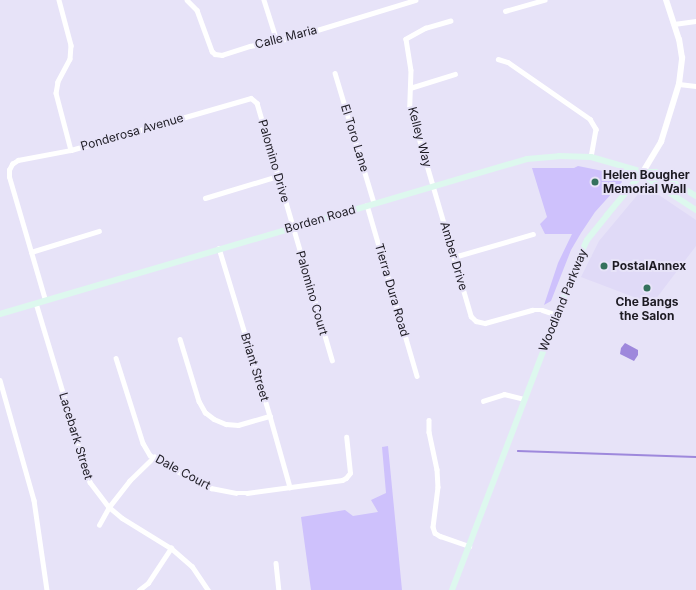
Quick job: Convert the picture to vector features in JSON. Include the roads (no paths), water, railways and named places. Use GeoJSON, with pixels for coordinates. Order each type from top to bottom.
{"type":"FeatureCollection","features":[{"type":"Feature","properties":{"kind":"main road","name":"Borden Road"},"geometry":{"type":"LineString","coordinates":[[0,314],[219,248],[527,159],[559,156],[591,157],[643,172],[656,172],[696,196]]}},
{"type":"Feature","properties":{"kind":"main road"},"geometry":{"type":"LineString","coordinates":[[643,172],[650,180],[696,210]]}},
{"type":"Feature","properties":{"kind":"main road","name":"Woodland Parkway"},"geometry":{"type":"LineString","coordinates":[[452,590],[556,315],[587,240],[643,172]]}},
{"type":"Feature","properties":{"kind":"street"},"geometry":{"type":"LineString","coordinates":[[59,0],[71,45],[70,59],[58,82],[56,93],[71,150]]}},
{"type":"Feature","properties":{"kind":"street","name":"Calle Maria"},"geometry":{"type":"LineString","coordinates":[[188,0],[197,10],[212,51],[216,54],[222,55],[250,46],[277,41],[415,0]]}},
{"type":"Feature","properties":{"kind":"street"},"geometry":{"type":"LineString","coordinates":[[264,0],[277,41]]}},
{"type":"Feature","properties":{"kind":"street"},"geometry":{"type":"LineString","coordinates":[[505,11],[544,0]]}},
{"type":"Feature","properties":{"kind":"street","name":"Woodland Parkway"},"geometry":{"type":"LineString","coordinates":[[643,172],[661,142],[679,84],[682,58],[674,24],[666,0]]}},
{"type":"Feature","properties":{"kind":"street","name":"Kelley Way"},"geometry":{"type":"LineString","coordinates":[[434,186],[410,107],[411,70],[406,39],[426,28],[451,21]]}},
{"type":"Feature","properties":{"kind":"street"},"geometry":{"type":"LineString","coordinates":[[674,24],[696,21]]}},
{"type":"Feature","properties":{"kind":"street"},"geometry":{"type":"LineString","coordinates":[[498,59],[508,62],[590,119],[596,129],[591,157]]}},
{"type":"Feature","properties":{"kind":"street","name":"El Toro Lane"},"geometry":{"type":"LineString","coordinates":[[335,73],[374,203]]}},
{"type":"Feature","properties":{"kind":"street"},"geometry":{"type":"LineString","coordinates":[[410,88],[455,74]]}},
{"type":"Feature","properties":{"kind":"street"},"geometry":{"type":"LineString","coordinates":[[679,84],[696,86]]}},
{"type":"Feature","properties":{"kind":"street","name":"Ponderosa Avenue"},"geometry":{"type":"LineString","coordinates":[[31,252],[9,177],[9,170],[12,164],[18,160],[71,150],[251,98]]}},
{"type":"Feature","properties":{"kind":"street","name":"Palomino Drive"},"geometry":{"type":"LineString","coordinates":[[251,98],[258,103],[293,227]]}},
{"type":"Feature","properties":{"kind":"street"},"geometry":{"type":"LineString","coordinates":[[205,198],[278,176]]}},
{"type":"Feature","properties":{"kind":"street","name":"Amber Drive"},"geometry":{"type":"LineString","coordinates":[[434,186],[471,316],[479,322],[485,323],[532,310],[542,310],[556,315]]}},
{"type":"Feature","properties":{"kind":"street","name":"Tierra Dura Road"},"geometry":{"type":"LineString","coordinates":[[367,205],[417,376]]}},
{"type":"Feature","properties":{"kind":"street","name":"Palomino Court"},"geometry":{"type":"LineString","coordinates":[[293,227],[332,360]]}},
{"type":"Feature","properties":{"kind":"street"},"geometry":{"type":"LineString","coordinates":[[45,300],[31,252],[99,231]]}},
{"type":"Feature","properties":{"kind":"street"},"geometry":{"type":"LineString","coordinates":[[454,257],[533,234]]}},
{"type":"Feature","properties":{"kind":"street","name":"Briant Street"},"geometry":{"type":"LineString","coordinates":[[219,248],[290,487]]}},
{"type":"Feature","properties":{"kind":"street","name":"Lacebark Street"},"geometry":{"type":"LineString","coordinates":[[36,303],[90,482],[109,507],[122,518],[171,548],[192,566],[208,590]]}},
{"type":"Feature","properties":{"kind":"street"},"geometry":{"type":"LineString","coordinates":[[180,339],[198,401],[205,412],[214,420],[226,424],[238,425],[270,416]]}},
{"type":"Feature","properties":{"kind":"street","name":"Dale Court"},"geometry":{"type":"LineString","coordinates":[[116,358],[143,443],[154,457],[163,464],[211,488],[236,493],[247,493],[342,480],[350,473],[346,437]]}},
{"type":"Feature","properties":{"kind":"street"},"geometry":{"type":"LineString","coordinates":[[0,380],[34,500],[47,590]]}},
{"type":"Feature","properties":{"kind":"street"},"geometry":{"type":"LineString","coordinates":[[484,401],[504,394],[524,398]]}},
{"type":"Feature","properties":{"kind":"street"},"geometry":{"type":"LineString","coordinates":[[429,420],[429,432],[437,469],[438,487],[433,527],[436,533],[440,536],[469,546]]}},
{"type":"Feature","properties":{"kind":"street"},"geometry":{"type":"LineString","coordinates":[[99,525],[109,507],[129,480],[154,457]]}},
{"type":"Feature","properties":{"kind":"street"},"geometry":{"type":"LineString","coordinates":[[139,590],[148,584],[171,548]]}},
{"type":"Feature","properties":{"kind":"street"},"geometry":{"type":"LineString","coordinates":[[276,563],[279,590]]}},
{"type":"Feature","properties":{"kind":"waterway"},"geometry":{"type":"LineString","coordinates":[[518,451],[696,457]]}},
{"type":"Feature","properties":{"kind":"place","name":"Helen Bougher Memorial Wall"},"geometry":{"type":"Point","coordinates":[595,182]}},
{"type":"Feature","properties":{"kind":"place","name":"PostalAnnex"},"geometry":{"type":"Point","coordinates":[604,266]}},
{"type":"Feature","properties":{"kind":"place","name":"Che Bangs the Salon"},"geometry":{"type":"Point","coordinates":[647,288]}}]}
